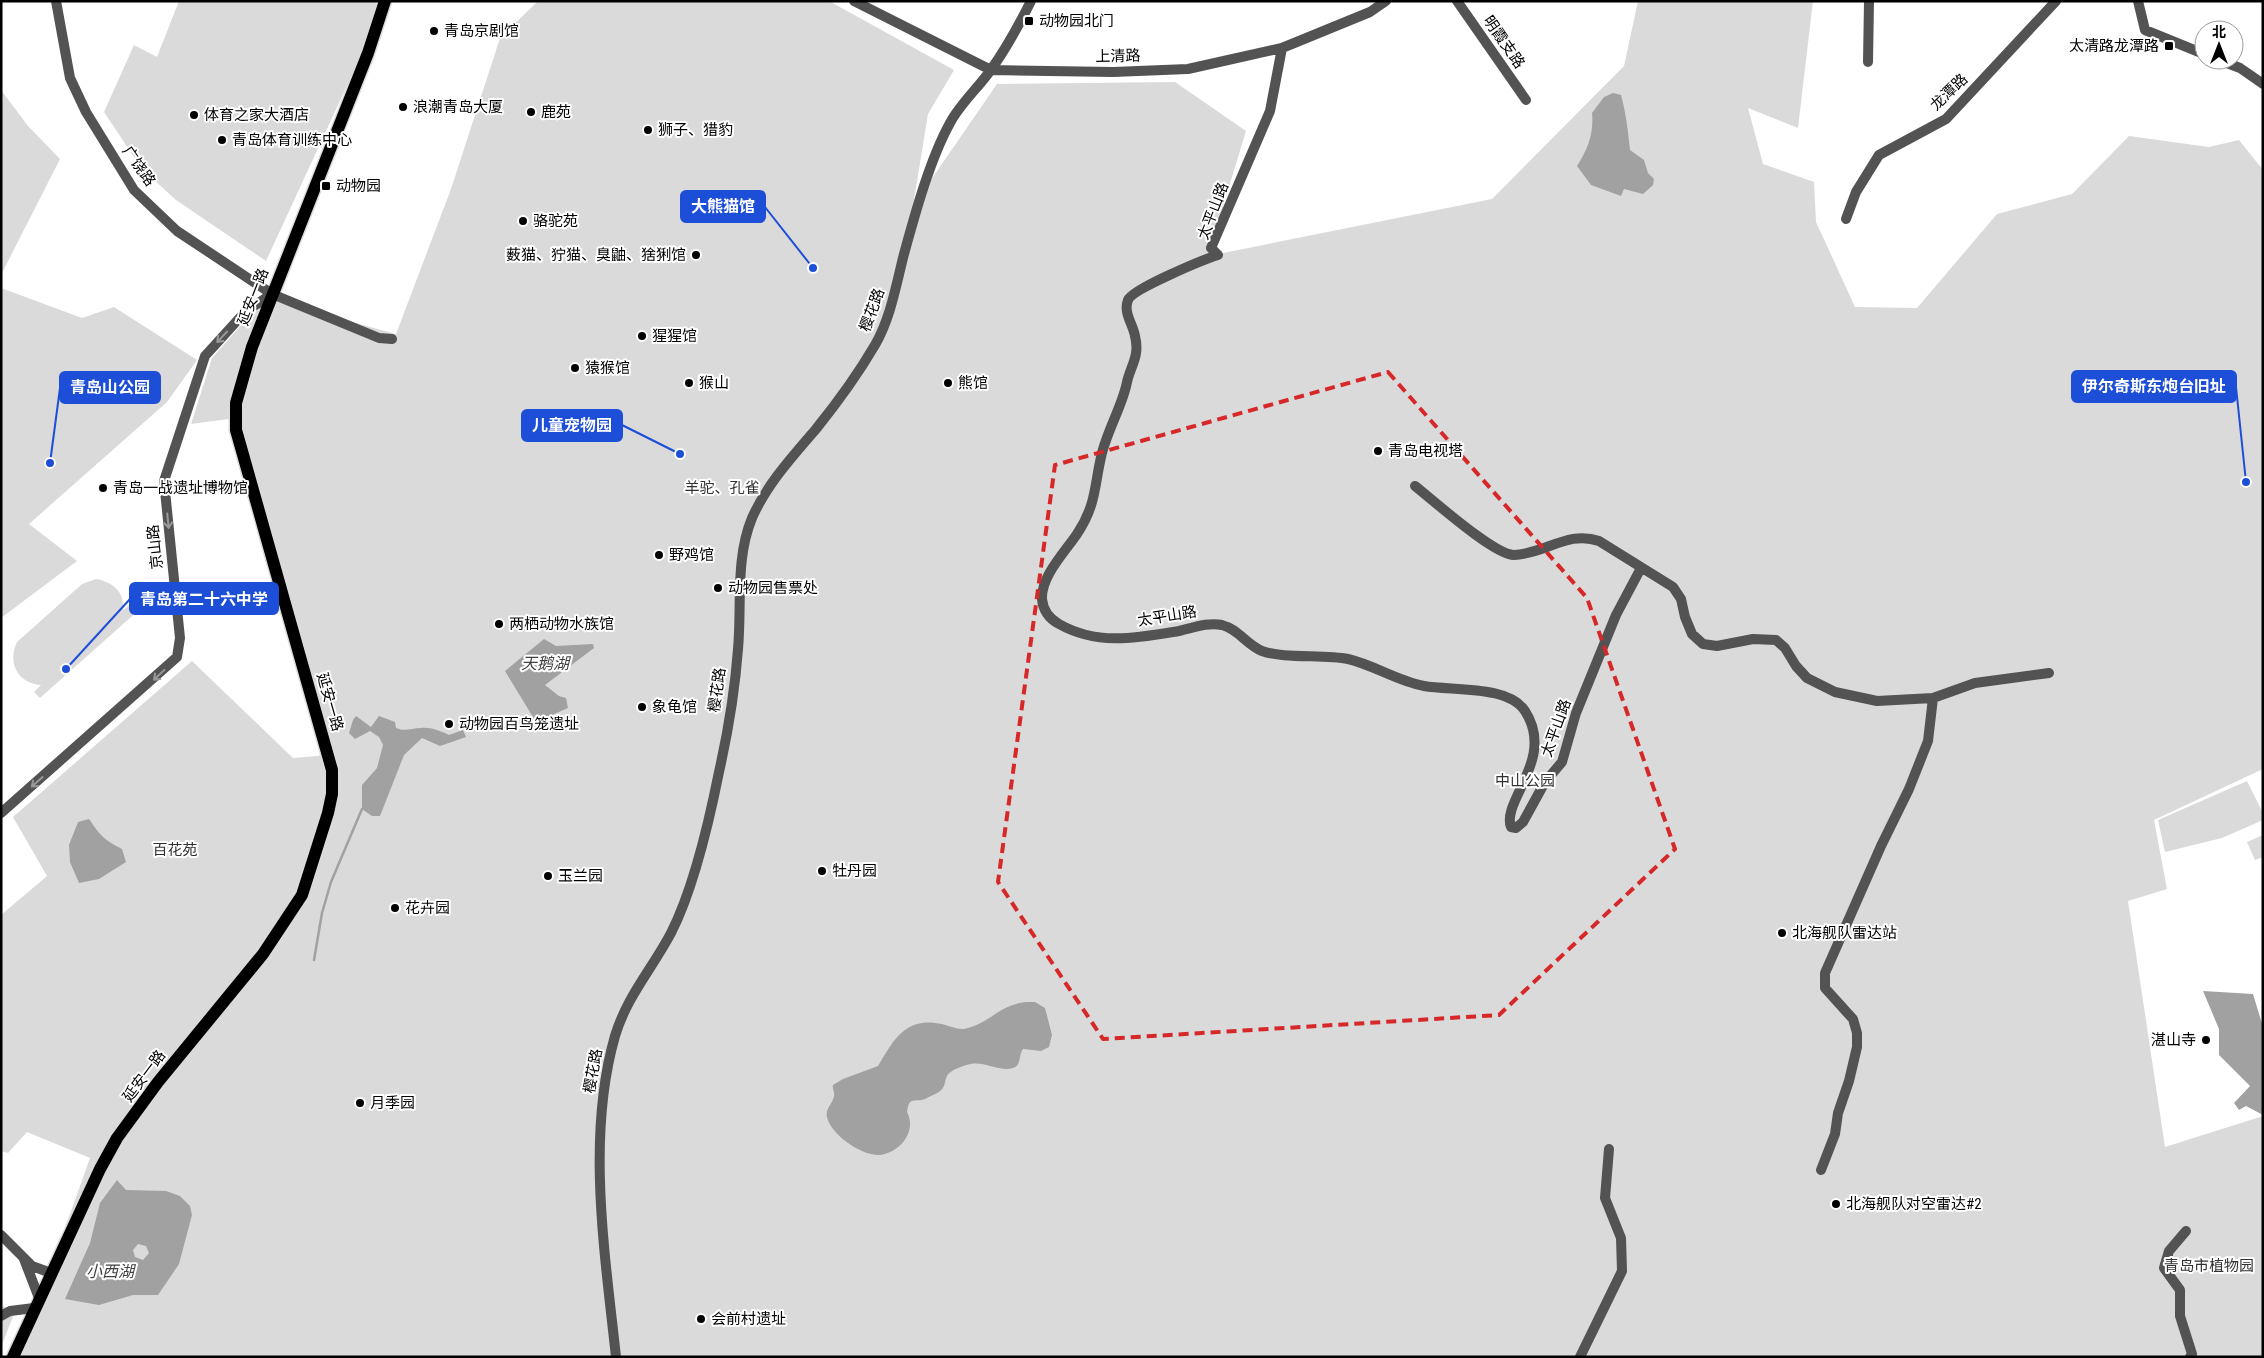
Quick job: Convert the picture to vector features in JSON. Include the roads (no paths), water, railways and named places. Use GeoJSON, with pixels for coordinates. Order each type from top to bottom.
{"type":"FeatureCollection","features":[{"type":"Feature","properties":{"kind":"main road","name":"延安一路"},"geometry":{"type":"LineString","coordinates":[[13,1357],[36,1303],[100,1169],[117,1138],[158,1082],[263,954],[302,895],[330,802],[332,780],[328,754],[236,430],[236,403],[240,385],[272,294],[368,53],[385,1]]}},
{"type":"Feature","properties":{"kind":"street","name":"广饶路"},"geometry":{"type":"LineString","coordinates":[[56,1],[70,78],[86,112],[134,190],[177,231],[272,294],[379,338],[392,339]]}},
{"type":"Feature","properties":{"kind":"street","name":"上清路"},"geometry":{"type":"LineString","coordinates":[[854,1],[990,70],[1113,72],[1188,69],[1282,48],[1370,12],[1386,1]]}},
{"type":"Feature","properties":{"kind":"street","name":"樱花路"},"geometry":{"type":"LineString","coordinates":[[616,1357],[600,1176],[605,1081],[615,1036],[627,1003],[671,933],[688,892],[720,772],[739,648],[739,595],[744,546],[749,529],[764,497],[788,461],[818,426],[876,343],[891,308],[917,212],[950,122],[990,70],[1031,1]]}},
{"type":"Feature","properties":{"kind":"street","name":"明霞支路"},"geometry":{"type":"LineString","coordinates":[[1457,1],[1526,100]]}},
{"type":"Feature","properties":{"kind":"street"},"geometry":{"type":"LineString","coordinates":[[1868,62],[1869,1]]}},
{"type":"Feature","properties":{"kind":"street","name":"龙潭路"},"geometry":{"type":"LineString","coordinates":[[1846,219],[1856,192],[1879,155],[1946,119],[2056,1]]}},
{"type":"Feature","properties":{"kind":"street"},"geometry":{"type":"LineString","coordinates":[[2138,1],[2145,30],[2194,50]]}},
{"type":"Feature","properties":{"kind":"street","name":"太平山路"},"geometry":{"type":"LineString","coordinates":[[1282,48],[1270,111],[1211,248],[1218,255],[1151,284],[1130,296],[1127,301],[1128,319],[1136,338],[1136,363],[1102,454],[1090,513],[1050,573],[1043,588],[1044,610],[1053,621],[1070,631],[1103,640],[1181,631],[1211,624],[1224,625],[1263,651],[1344,658],[1422,686],[1497,694],[1514,699],[1525,711],[1532,731],[1534,750],[1530,767],[1509,818],[1511,827],[1516,828],[1523,822],[1545,782],[1562,762],[1576,713],[1616,614],[1641,568]]}},
{"type":"Feature","properties":{"kind":"street"},"geometry":{"type":"LineString","coordinates":[[2243,70],[2263,84]]}},
{"type":"Feature","properties":{"kind":"street","name":"京山路"},"geometry":{"type":"LineString","coordinates":[[1,813],[177,657],[180,638],[164,480],[205,356],[245,312],[272,294]]}},
{"type":"Feature","properties":{"kind":"street"},"geometry":{"type":"LineString","coordinates":[[1415,486],[1492,546],[1512,555],[1530,553],[1567,539],[1587,537],[1599,541],[1673,587],[1681,599],[1685,617],[1692,634],[1703,644],[1717,646],[1768,638],[1776,640],[1785,648],[1796,666],[1807,678],[1835,692],[1878,701],[1933,698],[1975,683],[2049,673]]}},
{"type":"Feature","properties":{"kind":"street"},"geometry":{"type":"LineString","coordinates":[[1821,1170],[1835,1134],[1838,1113],[1858,1047],[1853,1019],[1825,988],[1825,973],[1881,846],[1910,789],[1928,741],[1933,698]]}},
{"type":"Feature","properties":{"kind":"street"},"geometry":{"type":"LineString","coordinates":[[1580,1357],[1622,1271],[1621,1238],[1605,1198],[1609,1148]]}},
{"type":"Feature","properties":{"kind":"street"},"geometry":{"type":"LineString","coordinates":[[2186,1231],[2169,1251],[2164,1268],[2180,1290],[2180,1316],[2192,1354],[2190,1357]]}},
{"type":"Feature","properties":{"kind":"street"},"geometry":{"type":"LineString","coordinates":[[1,1235],[37,1269],[51,1273]]}},
{"type":"Feature","properties":{"kind":"street"},"geometry":{"type":"LineString","coordinates":[[1,1316],[10,1311],[36,1303],[22,1256]]}},
{"type":"Feature","properties":{"kind":"water"},"geometry":{"type":"Polygon","coordinates":[[[1613,93],[1621,95],[1626,115],[1630,150],[1644,160],[1648,173],[1654,179],[1653,185],[1643,194],[1624,189],[1621,196],[1591,185],[1577,166],[1589,141],[1592,113],[1604,97],[1613,93]]]}},
{"type":"Feature","properties":{"kind":"water","name":"天鹅湖"},"geometry":{"type":"Polygon","coordinates":[[[544,639],[556,646],[593,644],[594,648],[545,685],[559,696],[566,698],[568,708],[536,722],[505,671],[544,639]]]}},
{"type":"Feature","properties":{"kind":"water"},"geometry":{"type":"Polygon","coordinates":[[[356,716],[371,727],[379,716],[395,722],[396,728],[400,729],[428,728],[449,735],[463,730],[466,737],[440,746],[422,738],[404,755],[380,816],[372,816],[362,809],[362,785],[377,768],[383,745],[379,737],[370,731],[355,739],[349,733],[356,716]]]}},
{"type":"Feature","properties":{"kind":"water"},"geometry":{"type":"Polygon","coordinates":[[[89,819],[103,837],[122,849],[126,862],[99,879],[79,883],[70,862],[69,845],[78,822],[89,819]]]}},
{"type":"Feature","properties":{"kind":"water"},"geometry":{"type":"Polygon","coordinates":[[[2203,991],[2253,994],[2263,1027],[2263,1115],[2246,1106],[2239,1110],[2234,1103],[2250,1086],[2219,1055],[2219,1029],[2203,991]]]}},
{"type":"Feature","properties":{"kind":"water"},"geometry":{"type":"Polygon","coordinates":[[[1035,1002],[1045,1008],[1052,1035],[1049,1047],[1041,1051],[1023,1049],[1018,1065],[1013,1068],[1003,1069],[976,1063],[965,1065],[951,1072],[939,1092],[925,1099],[909,1103],[907,1112],[910,1125],[909,1131],[903,1143],[885,1154],[878,1155],[860,1150],[842,1139],[835,1132],[827,1117],[828,1109],[834,1096],[833,1085],[843,1079],[878,1066],[902,1032],[919,1023],[930,1022],[965,1029],[977,1025],[1009,1006],[1035,1002]]]}},
{"type":"Feature","properties":{"kind":"water","name":"小西湖"},"geometry":{"type":"Polygon","coordinates":[[[117,1180],[126,1190],[166,1191],[180,1196],[190,1206],[192,1215],[179,1264],[158,1295],[133,1295],[99,1305],[65,1299],[90,1243],[100,1203],[117,1180]],[[138,1244],[133,1250],[135,1257],[143,1260],[149,1253],[146,1246],[138,1244]]]}},
{"type":"Feature","properties":{"kind":"waterway"},"geometry":{"type":"LineString","coordinates":[[314,960],[322,913],[331,882],[362,809]]}},
{"type":"Feature","properties":{"kind":"place","name":"动物园北门"},"geometry":{"type":"Point","coordinates":[1029,21]}},
{"type":"Feature","properties":{"kind":"place","name":"青岛京剧馆"},"geometry":{"type":"Point","coordinates":[434,31]}},
{"type":"Feature","properties":{"kind":"place","name":"太清路龙潭路"},"geometry":{"type":"Point","coordinates":[2169,46]}},
{"type":"Feature","properties":{"kind":"place","name":"浪潮青岛大厦"},"geometry":{"type":"Point","coordinates":[403,107]}},
{"type":"Feature","properties":{"kind":"place","name":"鹿苑"},"geometry":{"type":"Point","coordinates":[531,112]}},
{"type":"Feature","properties":{"kind":"place","name":"体育之家大酒店"},"geometry":{"type":"Point","coordinates":[194,115]}},
{"type":"Feature","properties":{"kind":"place","name":"狮子、猎豹"},"geometry":{"type":"Point","coordinates":[648,130]}},
{"type":"Feature","properties":{"kind":"place","name":"青岛体育训练中心"},"geometry":{"type":"Point","coordinates":[222,140]}},
{"type":"Feature","properties":{"kind":"place","name":"动物园"},"geometry":{"type":"Point","coordinates":[326,186]}},
{"type":"Feature","properties":{"kind":"place","name":"骆驼苑"},"geometry":{"type":"Point","coordinates":[523,221]}},
{"type":"Feature","properties":{"kind":"place","name":"薮猫、狞猫、臭鼬、猞猁馆"},"geometry":{"type":"Point","coordinates":[696,255]}},
{"type":"Feature","properties":{"kind":"place","name":"大熊猫馆"},"geometry":{"type":"Point","coordinates":[813,268]}},
{"type":"Feature","properties":{"kind":"place","name":"猩猩馆"},"geometry":{"type":"Point","coordinates":[642,336]}},
{"type":"Feature","properties":{"kind":"place","name":"猿猴馆"},"geometry":{"type":"Point","coordinates":[575,368]}},
{"type":"Feature","properties":{"kind":"place","name":"猴山"},"geometry":{"type":"Point","coordinates":[689,383]}},
{"type":"Feature","properties":{"kind":"place","name":"熊馆"},"geometry":{"type":"Point","coordinates":[948,383]}},
{"type":"Feature","properties":{"kind":"place","name":"青岛电视塔"},"geometry":{"type":"Point","coordinates":[1378,451]}},
{"type":"Feature","properties":{"kind":"place","name":"儿童宠物园"},"geometry":{"type":"Point","coordinates":[680,454]}},
{"type":"Feature","properties":{"kind":"place","name":"青岛山公园"},"geometry":{"type":"Point","coordinates":[50,463]}},
{"type":"Feature","properties":{"kind":"place","name":"伊尔奇斯东炮台旧址"},"geometry":{"type":"Point","coordinates":[2246,482]}},
{"type":"Feature","properties":{"kind":"place","name":"青岛一战遗址博物馆"},"geometry":{"type":"Point","coordinates":[103,488]}},
{"type":"Feature","properties":{"kind":"place","name":"野鸡馆"},"geometry":{"type":"Point","coordinates":[659,555]}},
{"type":"Feature","properties":{"kind":"place","name":"动物园售票处"},"geometry":{"type":"Point","coordinates":[718,588]}},
{"type":"Feature","properties":{"kind":"place","name":"两栖动物水族馆"},"geometry":{"type":"Point","coordinates":[499,624]}},
{"type":"Feature","properties":{"kind":"place","name":"青岛第二十六中学"},"geometry":{"type":"Point","coordinates":[66,669]}},
{"type":"Feature","properties":{"kind":"place","name":"象龟馆"},"geometry":{"type":"Point","coordinates":[642,707]}},
{"type":"Feature","properties":{"kind":"place","name":"动物园百鸟笼遗址"},"geometry":{"type":"Point","coordinates":[449,724]}},
{"type":"Feature","properties":{"kind":"place","name":"牡丹园"},"geometry":{"type":"Point","coordinates":[822,871]}},
{"type":"Feature","properties":{"kind":"place","name":"玉兰园"},"geometry":{"type":"Point","coordinates":[548,876]}},
{"type":"Feature","properties":{"kind":"place","name":"花卉园"},"geometry":{"type":"Point","coordinates":[395,908]}},
{"type":"Feature","properties":{"kind":"place","name":"北海舰队雷达站"},"geometry":{"type":"Point","coordinates":[1782,933]}},
{"type":"Feature","properties":{"kind":"place","name":"湛山寺"},"geometry":{"type":"Point","coordinates":[2206,1040]}},
{"type":"Feature","properties":{"kind":"place","name":"月季园"},"geometry":{"type":"Point","coordinates":[360,1103]}},
{"type":"Feature","properties":{"kind":"place","name":"北海舰队对空雷达#2"},"geometry":{"type":"Point","coordinates":[1836,1204]}},
{"type":"Feature","properties":{"kind":"place","name":"会前村遗址"},"geometry":{"type":"Point","coordinates":[701,1319]}},
{"type":"Feature","properties":{"kind":"park label","name":"羊驼、孔雀"},"geometry":{"type":"Point","coordinates":[722,488]}},
{"type":"Feature","properties":{"kind":"park label","name":"中山公园"},"geometry":{"type":"Point","coordinates":[1525,781]}},
{"type":"Feature","properties":{"kind":"park label","name":"百花苑"},"geometry":{"type":"Point","coordinates":[175,850]}},
{"type":"Feature","properties":{"kind":"park label","name":"青岛市植物园"},"geometry":{"type":"Point","coordinates":[2209,1266]}}]}
